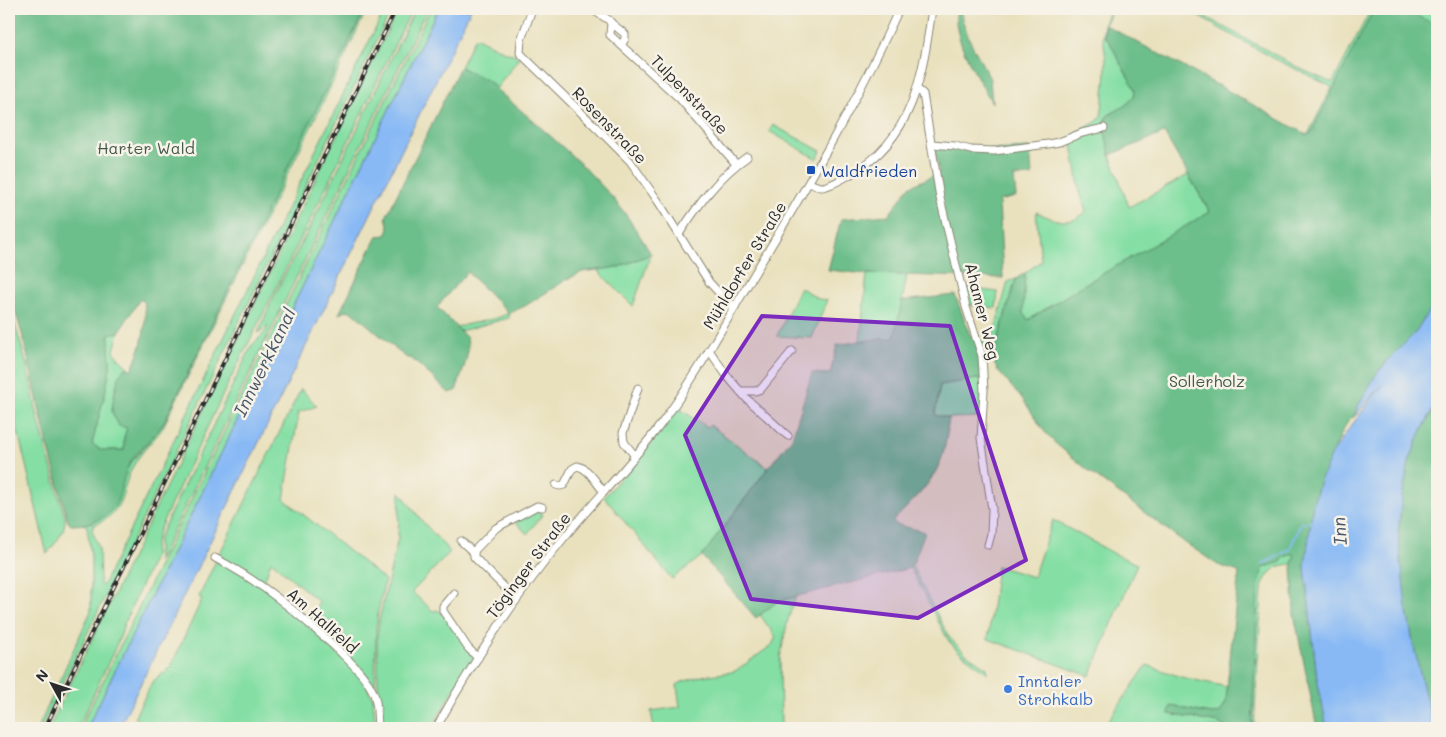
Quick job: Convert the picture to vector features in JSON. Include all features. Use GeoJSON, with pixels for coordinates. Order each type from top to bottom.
{"type":"FeatureCollection","features":[{"type":"Feature","properties":{"kind":"street","name":"Rosenstraße"},"geometry":{"type":"LineString","coordinates":[[532,9],[521,40],[520,54],[624,155],[649,187],[709,282],[735,308]]}},
{"type":"Feature","properties":{"kind":"street"},"geometry":{"type":"LineString","coordinates":[[591,9],[625,34],[625,39],[621,45]]}},
{"type":"Feature","properties":{"kind":"street","name":"Mühldorfer Straße"},"geometry":{"type":"LineString","coordinates":[[703,360],[809,183],[899,9]]}},
{"type":"Feature","properties":{"kind":"street"},"geometry":{"type":"LineString","coordinates":[[809,183],[820,187],[846,177],[874,159],[898,131],[917,89],[932,9]]}},
{"type":"Feature","properties":{"kind":"street","name":"Tulpenstraße"},"geometry":{"type":"LineString","coordinates":[[610,22],[610,36],[680,99],[736,164]]}},
{"type":"Feature","properties":{"kind":"street","name":"Ahamer Weg"},"geometry":{"type":"LineString","coordinates":[[917,89],[923,94],[940,198],[966,307],[982,356],[984,390],[981,438],[992,509],[991,534],[988,545]]}},
{"type":"Feature","properties":{"kind":"street"},"geometry":{"type":"LineString","coordinates":[[932,144],[955,146],[971,150],[994,151],[1059,142],[1082,133],[1104,128]]}},
{"type":"Feature","properties":{"kind":"street"},"geometry":{"type":"LineString","coordinates":[[680,234],[710,190],[736,164],[747,157]]}},
{"type":"Feature","properties":{"kind":"street"},"geometry":{"type":"LineString","coordinates":[[709,350],[740,391],[788,436]]}},
{"type":"Feature","properties":{"kind":"street"},"geometry":{"type":"LineString","coordinates":[[740,391],[761,389],[792,351]]}},
{"type":"Feature","properties":{"kind":"street","name":"Töginger Straße"},"geometry":{"type":"LineString","coordinates":[[436,728],[478,658],[517,600],[564,538],[662,422],[703,360]]}},
{"type":"Feature","properties":{"kind":"street"},"geometry":{"type":"LineString","coordinates":[[635,456],[623,439],[623,434],[638,388]]}},
{"type":"Feature","properties":{"kind":"street","name":"Töginger Straße"},"geometry":{"type":"LineString","coordinates":[[556,485],[564,485],[572,470],[580,466],[585,468],[604,492]]}},
{"type":"Feature","properties":{"kind":"street"},"geometry":{"type":"LineString","coordinates":[[474,553],[474,550],[496,528],[537,506],[542,507]]}},
{"type":"Feature","properties":{"kind":"street"},"geometry":{"type":"LineString","coordinates":[[461,542],[474,553],[474,557],[517,600]]}},
{"type":"Feature","properties":{"kind":"street","name":"Am Hallfeld"},"geometry":{"type":"LineString","coordinates":[[215,558],[242,573],[284,602],[347,658],[366,680],[374,694],[378,728]]}},
{"type":"Feature","properties":{"kind":"street"},"geometry":{"type":"LineString","coordinates":[[454,593],[443,606],[443,611],[468,648],[478,658]]}},
{"type":"Feature","properties":{"kind":"highlighted area"},"geometry":{"type":"Polygon","coordinates":[[[762,316],[950,326],[1026,560],[918,618],[751,599],[685,435],[762,316]]]}},
{"type":"Feature","properties":{"kind":"green space","name":"Harter Wald"},"geometry":{"type":"Polygon","coordinates":[[[9,9],[365,9],[165,420],[129,465],[119,497],[113,508],[98,520],[85,524],[71,525],[68,522],[9,285],[9,9]],[[140,299],[119,332],[109,334],[110,367],[92,444],[101,450],[124,450],[124,437],[127,428],[119,426],[112,407],[122,371],[127,368],[132,369],[141,345],[145,319],[144,302],[140,299]]]}},
{"type":"Feature","properties":{"kind":"green space"},"geometry":{"type":"Polygon","coordinates":[[[365,9],[367,9],[332,84],[162,429],[135,463],[118,506],[105,519],[94,525],[92,530],[99,549],[100,584],[102,586],[385,9],[392,9],[41,728],[38,728],[91,611],[91,557],[87,526],[83,524],[93,522],[133,460],[159,430],[165,420],[365,9]]]}},
{"type":"Feature","properties":{"kind":"green space"},"geometry":{"type":"Polygon","coordinates":[[[398,9],[412,9],[225,390],[159,530],[155,543],[154,557],[79,726],[77,728],[49,728],[398,9]]]}},
{"type":"Feature","properties":{"kind":"green space"},"geometry":{"type":"Polygon","coordinates":[[[415,9],[427,9],[158,562],[158,540],[162,531],[252,345],[265,332],[268,325],[258,333],[275,294],[313,221],[415,9]]]}},
{"type":"Feature","properties":{"kind":"green space"},"geometry":{"type":"Polygon","coordinates":[[[430,9],[438,9],[87,728],[80,728],[430,9]]]}},
{"type":"Feature","properties":{"kind":"green space"},"geometry":{"type":"Polygon","coordinates":[[[957,9],[961,9],[962,19],[970,41],[990,79],[992,103],[973,70],[962,45],[956,20],[957,9]]]}},
{"type":"Feature","properties":{"kind":"green space"},"geometry":{"type":"Polygon","coordinates":[[[1110,9],[1113,9],[1105,25],[1105,37],[1135,89],[1134,94],[1129,102],[1107,116],[1105,127],[1076,133],[1096,122],[1101,117],[1106,72],[1103,31],[1110,9]]]}},
{"type":"Feature","properties":{"kind":"green space"},"geometry":{"type":"Polygon","coordinates":[[[1185,9],[1191,9],[1303,70],[1333,82],[1371,9],[1374,9],[1311,133],[1308,134],[1332,87],[1273,58],[1185,9]]]}},
{"type":"Feature","properties":{"kind":"green space","name":"Sollerholz"},"geometry":{"type":"Polygon","coordinates":[[[1374,9],[1415,9],[1415,14],[1419,17],[1437,25],[1437,302],[1414,334],[1377,373],[1359,404],[1354,417],[1350,418],[1344,428],[1321,479],[1313,504],[1305,567],[1317,678],[1327,728],[1317,728],[1294,614],[1292,564],[1295,555],[1293,554],[1284,557],[1281,562],[1265,567],[1262,572],[1258,589],[1252,728],[1224,728],[1219,723],[1169,714],[1169,712],[1171,706],[1211,714],[1220,713],[1226,702],[1239,572],[1218,565],[1184,542],[1094,475],[1055,443],[1044,431],[1024,401],[998,371],[992,359],[1016,279],[1025,273],[1023,312],[1028,320],[1085,284],[1210,212],[1164,133],[1110,155],[1105,120],[1107,116],[1132,99],[1135,90],[1109,41],[1105,37],[1105,25],[1307,135],[1311,133],[1374,9]]]}},
{"type":"Feature","properties":{"kind":"green space"},"geometry":{"type":"Polygon","coordinates":[[[1415,9],[1437,9],[1437,25],[1419,18],[1415,14],[1415,9]]]}},
{"type":"Feature","properties":{"kind":"green space"},"geometry":{"type":"Polygon","coordinates":[[[475,37],[519,58],[496,89],[490,82],[460,67],[475,37]]]}},
{"type":"Feature","properties":{"kind":"green space"},"geometry":{"type":"Polygon","coordinates":[[[460,67],[490,82],[578,162],[617,204],[651,254],[619,267],[582,272],[525,306],[509,313],[467,272],[437,307],[467,338],[468,344],[467,358],[456,391],[449,393],[411,358],[403,355],[356,315],[348,310],[339,314],[377,236],[386,235],[389,229],[386,217],[460,67]]]}},
{"type":"Feature","properties":{"kind":"green space"},"geometry":{"type":"Polygon","coordinates":[[[773,125],[821,151],[817,159],[769,131],[773,125]]]}},
{"type":"Feature","properties":{"kind":"green space"},"geometry":{"type":"Polygon","coordinates":[[[1105,129],[1110,155],[1129,207],[1188,175],[1210,212],[1085,284],[1028,320],[1023,312],[1025,273],[1041,261],[1036,212],[1056,220],[1068,221],[1086,211],[1080,192],[1071,138],[1105,129]]]}},
{"type":"Feature","properties":{"kind":"green space"},"geometry":{"type":"Polygon","coordinates":[[[938,147],[968,151],[1030,148],[1032,176],[1014,177],[1016,197],[999,201],[1003,278],[867,274],[828,270],[841,219],[889,215],[909,187],[939,173],[935,151],[938,147]]]}},
{"type":"Feature","properties":{"kind":"green space"},"geometry":{"type":"Polygon","coordinates":[[[651,254],[633,306],[599,270],[619,267],[651,254]]]}},
{"type":"Feature","properties":{"kind":"green space"},"geometry":{"type":"Polygon","coordinates":[[[867,274],[907,275],[895,338],[860,341],[867,274]]]}},
{"type":"Feature","properties":{"kind":"green space"},"geometry":{"type":"Polygon","coordinates":[[[1016,279],[992,359],[990,359],[984,353],[980,340],[992,340],[1008,282],[1016,279]]]}},
{"type":"Feature","properties":{"kind":"green space"},"geometry":{"type":"Polygon","coordinates":[[[800,287],[818,299],[827,300],[812,338],[777,336],[800,287]]]}},
{"type":"Feature","properties":{"kind":"green space"},"geometry":{"type":"Polygon","coordinates":[[[965,288],[998,292],[996,308],[968,305],[965,288]]]}},
{"type":"Feature","properties":{"kind":"green space"},"geometry":{"type":"Polygon","coordinates":[[[955,295],[970,335],[977,340],[983,378],[940,385],[935,415],[949,418],[941,460],[927,485],[893,521],[895,524],[925,532],[912,566],[778,601],[756,618],[702,556],[792,438],[812,373],[830,374],[837,345],[894,338],[902,301],[955,295]]]}},
{"type":"Feature","properties":{"kind":"green space"},"geometry":{"type":"Polygon","coordinates":[[[9,304],[26,362],[39,422],[65,518],[62,533],[47,554],[9,394],[9,304]]]}},
{"type":"Feature","properties":{"kind":"green space"},"geometry":{"type":"Polygon","coordinates":[[[509,313],[509,318],[460,331],[456,327],[497,318],[509,313]]]}},
{"type":"Feature","properties":{"kind":"green space"},"geometry":{"type":"Polygon","coordinates":[[[119,332],[114,351],[118,358],[129,368],[121,374],[118,380],[112,413],[127,428],[124,437],[124,450],[101,450],[92,444],[110,367],[108,334],[119,332]]]}},
{"type":"Feature","properties":{"kind":"green space"},"geometry":{"type":"Polygon","coordinates":[[[983,378],[981,417],[949,418],[935,415],[940,385],[983,378]]]}},
{"type":"Feature","properties":{"kind":"green space"},"geometry":{"type":"Polygon","coordinates":[[[301,389],[317,406],[299,412],[284,499],[385,580],[376,630],[375,695],[368,681],[308,621],[319,602],[271,561],[263,585],[362,677],[373,699],[376,728],[135,728],[139,722],[135,717],[137,712],[152,682],[170,668],[202,599],[199,597],[209,575],[301,389]]]}},
{"type":"Feature","properties":{"kind":"green space"},"geometry":{"type":"Polygon","coordinates":[[[1437,406],[1437,728],[1433,728],[1406,607],[1398,533],[1402,497],[1409,462],[1419,436],[1437,406]]]}},
{"type":"Feature","properties":{"kind":"green space"},"geometry":{"type":"Polygon","coordinates":[[[677,407],[707,427],[710,425],[768,468],[702,556],[672,579],[604,497],[649,446],[677,407]]]}},
{"type":"Feature","properties":{"kind":"green space"},"geometry":{"type":"Polygon","coordinates":[[[400,492],[423,522],[450,552],[412,592],[433,611],[437,610],[442,613],[474,657],[431,728],[379,728],[377,637],[398,538],[400,492]]]}},
{"type":"Feature","properties":{"kind":"green space"},"geometry":{"type":"Polygon","coordinates":[[[536,509],[543,514],[527,534],[514,520],[536,509]]]}},
{"type":"Feature","properties":{"kind":"green space"},"geometry":{"type":"Polygon","coordinates":[[[1053,520],[1137,564],[1090,676],[988,639],[997,566],[1033,577],[1053,520]]]}},
{"type":"Feature","properties":{"kind":"green space"},"geometry":{"type":"Polygon","coordinates":[[[1295,554],[1292,564],[1272,570],[1262,588],[1254,728],[1252,728],[1258,589],[1265,567],[1281,562],[1284,557],[1295,554]]]}},
{"type":"Feature","properties":{"kind":"green space"},"geometry":{"type":"Polygon","coordinates":[[[912,566],[949,637],[966,654],[987,668],[988,673],[959,652],[948,640],[910,568],[912,566]]]}},
{"type":"Feature","properties":{"kind":"green space"},"geometry":{"type":"Polygon","coordinates":[[[796,597],[788,619],[780,658],[781,728],[654,728],[651,711],[680,707],[677,685],[702,676],[737,670],[772,645],[776,637],[760,615],[778,601],[796,597]]]}},
{"type":"Feature","properties":{"kind":"green space"},"geometry":{"type":"Polygon","coordinates":[[[1147,665],[1181,677],[1227,687],[1226,702],[1220,713],[1211,714],[1171,706],[1169,714],[1219,723],[1224,728],[1103,728],[1147,665]]]}},
{"type":"Feature","properties":{"kind":"water"},"geometry":{"type":"Polygon","coordinates":[[[438,9],[471,9],[119,728],[87,728],[438,9]]]}},
{"type":"Feature","properties":{"kind":"water","name":"Inn"},"geometry":{"type":"Polygon","coordinates":[[[1437,302],[1437,401],[1419,436],[1409,462],[1402,497],[1398,533],[1406,607],[1433,728],[1327,728],[1317,678],[1305,567],[1313,504],[1332,454],[1383,384],[1354,417],[1359,404],[1377,373],[1414,334],[1437,302]]]}},
{"type":"Feature","properties":{"kind":"waterway"},"geometry":{"type":"LineString","coordinates":[[1262,564],[1290,549],[1301,523],[1313,521]]}},
{"type":"Feature","properties":{"kind":"railway"},"geometry":{"type":"LineString","coordinates":[[45,728],[396,9]]}},
{"type":"Feature","properties":{"kind":"place","name":"Waldfrieden"},"geometry":{"type":"Point","coordinates":[811,170]}},
{"type":"Feature","properties":{"kind":"place","name":"Inntaler Strohkalb"},"geometry":{"type":"Point","coordinates":[1008,689]}},
{"type":"Feature","properties":{"kind":"water label","name":"Innwerkkanal"},"geometry":{"type":"Point","coordinates":[264,362]}}]}
